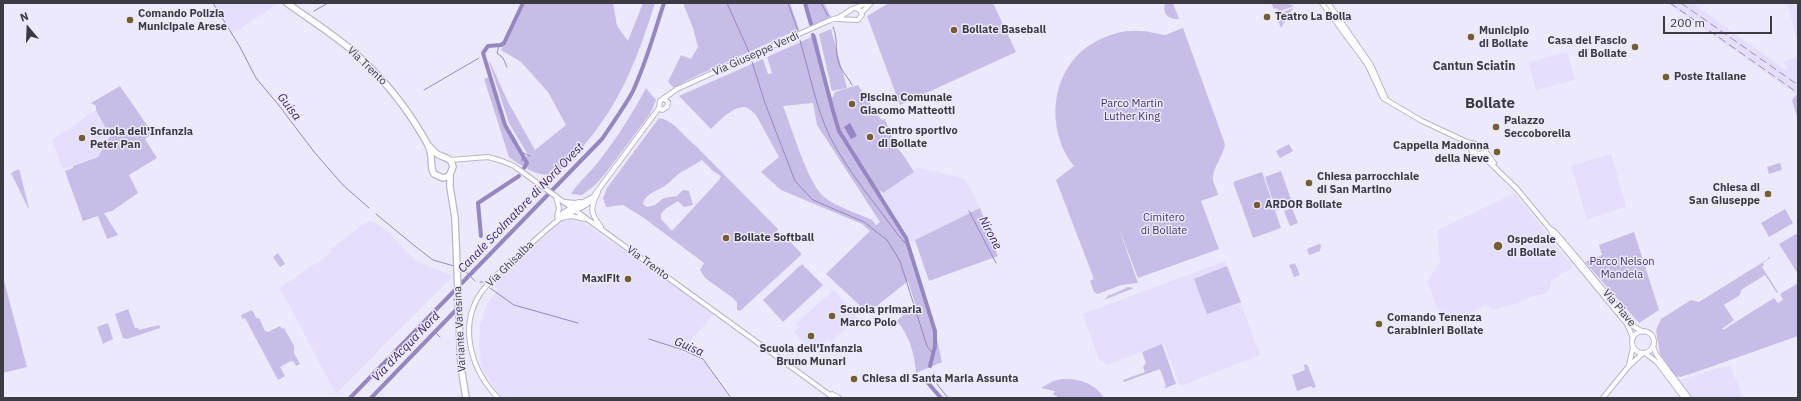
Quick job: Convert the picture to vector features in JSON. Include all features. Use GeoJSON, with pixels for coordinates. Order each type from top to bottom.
{"type":"FeatureCollection","features":[{"type":"Feature","properties":{"kind":"main road","name":"Via Trento"},"geometry":{"type":"LineString","coordinates":[[287,3],[338,40],[372,69],[394,95],[428,146],[433,162],[431,166],[432,172],[436,176],[442,178]]}},
{"type":"Feature","properties":{"kind":"main road","name":"Via Trento"},"geometry":{"type":"LineString","coordinates":[[428,146],[440,156],[450,160]]}},
{"type":"Feature","properties":{"kind":"main road"},"geometry":{"type":"LineString","coordinates":[[433,162],[440,156]]}},
{"type":"Feature","properties":{"kind":"main road"},"geometry":{"type":"LineString","coordinates":[[442,178],[450,175],[453,167],[450,160]]}},
{"type":"Feature","properties":{"kind":"main road","name":"Variante Varesina"},"geometry":{"type":"LineString","coordinates":[[450,175],[450,187],[454,205],[461,367],[466,398]]}},
{"type":"Feature","properties":{"kind":"main road","name":"Variante Varesina"},"geometry":{"type":"LineString","coordinates":[[442,178],[450,187]]}},
{"type":"Feature","properties":{"kind":"street"},"geometry":{"type":"LineString","coordinates":[[868,3],[852,9],[849,12],[851,20],[858,20],[861,17],[861,13],[871,3]]}},
{"type":"Feature","properties":{"kind":"street"},"geometry":{"type":"LineString","coordinates":[[1322,3],[1369,68],[1380,94],[1387,100],[1420,120],[1467,142],[1475,144]]}},
{"type":"Feature","properties":{"kind":"street"},"geometry":{"type":"LineString","coordinates":[[1328,3],[1374,70],[1387,100]]}},
{"type":"Feature","properties":{"kind":"street"},"geometry":{"type":"LineString","coordinates":[[856,8],[861,13]]}},
{"type":"Feature","properties":{"kind":"street","name":"Via Giuseppe Verdi"},"geometry":{"type":"LineString","coordinates":[[666,100],[677,89],[849,12]]}},
{"type":"Feature","properties":{"kind":"street","name":"Via Giuseppe Verdi"},"geometry":{"type":"LineString","coordinates":[[834,19],[851,20]]}},
{"type":"Feature","properties":{"kind":"street"},"geometry":{"type":"LineString","coordinates":[[574,209],[593,197],[659,108],[659,103],[666,100],[668,105],[665,109],[662,110],[659,108]]}},
{"type":"Feature","properties":{"kind":"street","name":"Via Piave"},"geometry":{"type":"LineString","coordinates":[[1467,142],[1472,152],[1487,160],[1517,189]]}},
{"type":"Feature","properties":{"kind":"street"},"geometry":{"type":"LineString","coordinates":[[1471,148],[1475,144]]}},
{"type":"Feature","properties":{"kind":"street","name":"Via Piave"},"geometry":{"type":"LineString","coordinates":[[1475,144],[1483,146],[1486,152],[1513,183],[1627,324],[1633,338]]}},
{"type":"Feature","properties":{"kind":"street"},"geometry":{"type":"LineString","coordinates":[[1478,154],[1486,152]]}},
{"type":"Feature","properties":{"kind":"street","name":"Via Trento"},"geometry":{"type":"LineString","coordinates":[[450,160],[463,160],[481,157],[502,161],[514,166],[824,390]]}},
{"type":"Feature","properties":{"kind":"street","name":"Via Trento"},"geometry":{"type":"LineString","coordinates":[[453,167],[463,160]]}},
{"type":"Feature","properties":{"kind":"street"},"geometry":{"type":"LineString","coordinates":[[602,185],[592,207],[592,212],[603,230]]}},
{"type":"Feature","properties":{"kind":"street"},"geometry":{"type":"LineString","coordinates":[[563,201],[578,203],[593,194],[602,185]]}},
{"type":"Feature","properties":{"kind":"street"},"geometry":{"type":"LineString","coordinates":[[556,196],[559,208],[557,220],[571,216],[588,219]]}},
{"type":"Feature","properties":{"kind":"street"},"geometry":{"type":"LineString","coordinates":[[574,209],[589,203],[597,196]]}},
{"type":"Feature","properties":{"kind":"street","name":"Via Ghisalba"},"geometry":{"type":"LineString","coordinates":[[498,398],[484,381],[474,361],[469,337],[472,313],[480,294],[488,284],[557,220],[574,209]]}},
{"type":"Feature","properties":{"kind":"street","name":"Via Piave"},"geometry":{"type":"LineString","coordinates":[[1550,229],[1554,231],[1564,242],[1633,326],[1642,332]]}},
{"type":"Feature","properties":{"kind":"street"},"geometry":{"type":"LineString","coordinates":[[1628,367],[1633,347],[1633,338],[1642,332],[1651,336],[1656,354],[1689,398]]}},
{"type":"Feature","properties":{"kind":"street"},"geometry":{"type":"LineString","coordinates":[[1603,398],[1628,367],[1644,353],[1651,350],[1653,345]]}},
{"type":"Feature","properties":{"kind":"street"},"geometry":{"type":"LineString","coordinates":[[1633,347],[1637,352],[1644,353],[1657,362],[1684,398]]}},
{"type":"Feature","properties":{"kind":"street"},"geometry":{"type":"LineString","coordinates":[[824,390],[834,398]]}},
{"type":"Feature","properties":{"kind":"street"},"geometry":{"type":"LineString","coordinates":[[824,390],[839,398]]}},
{"type":"Feature","properties":{"kind":"shaded area"},"geometry":{"type":"Polygon","coordinates":[[[219,3],[279,3],[233,33],[216,5],[219,3]]]}},
{"type":"Feature","properties":{"kind":"shaded area"},"geometry":{"type":"Polygon","coordinates":[[[1667,3],[1693,3],[1785,70],[1787,68],[1784,61],[1798,57],[1798,96],[1667,3]]]}},
{"type":"Feature","properties":{"kind":"shaded area"},"geometry":{"type":"Polygon","coordinates":[[[1787,3],[1798,3],[1798,44],[1787,3]]]}},
{"type":"Feature","properties":{"kind":"shaded area"},"geometry":{"type":"Polygon","coordinates":[[[1567,52],[1575,80],[1536,90],[1529,62],[1567,52]]]}},
{"type":"Feature","properties":{"kind":"shaded area","name":"Scuola dell'Infanzia Peter Pan"},"geometry":{"type":"Polygon","coordinates":[[[96,110],[110,136],[100,155],[63,169],[52,140],[96,110]]]}},
{"type":"Feature","properties":{"kind":"shaded area"},"geometry":{"type":"Polygon","coordinates":[[[850,123],[857,136],[851,139],[844,127],[850,123]]]}},
{"type":"Feature","properties":{"kind":"shaded area"},"geometry":{"type":"Polygon","coordinates":[[[1611,154],[1626,207],[1587,219],[1571,166],[1611,154]]]}},
{"type":"Feature","properties":{"kind":"shaded area"},"geometry":{"type":"Polygon","coordinates":[[[916,167],[965,179],[980,208],[909,243],[907,237],[882,198],[883,193],[914,172],[916,167]]]}},
{"type":"Feature","properties":{"kind":"shaded area","name":"Ospedale di Bollate"},"geometry":{"type":"Polygon","coordinates":[[[1515,193],[1573,267],[1551,281],[1550,289],[1544,294],[1530,297],[1516,304],[1492,310],[1486,304],[1467,317],[1439,314],[1428,281],[1440,262],[1437,230],[1515,193]]]}},
{"type":"Feature","properties":{"kind":"shaded area"},"geometry":{"type":"Polygon","coordinates":[[[370,220],[387,231],[416,261],[453,276],[336,394],[280,288],[332,252],[330,249],[370,220]]]}},
{"type":"Feature","properties":{"kind":"shaded area"},"geometry":{"type":"Polygon","coordinates":[[[565,220],[577,220],[586,224],[714,314],[681,351],[701,359],[729,398],[501,398],[482,368],[479,346],[480,326],[485,308],[498,289],[493,284],[557,224],[565,220]]]}},
{"type":"Feature","properties":{"kind":"shaded area"},"geometry":{"type":"Polygon","coordinates":[[[1225,261],[1260,355],[1180,386],[1164,343],[1107,365],[1099,360],[1083,314],[1225,261]]]}},
{"type":"Feature","properties":{"kind":"shaded area","name":"Scuola primaria Marco Polo"},"geometry":{"type":"Polygon","coordinates":[[[834,290],[858,318],[830,342],[828,340],[812,353],[794,332],[799,327],[796,323],[834,290]]]}},
{"type":"Feature","properties":{"kind":"shaded area"},"geometry":{"type":"Polygon","coordinates":[[[1730,365],[1743,398],[1692,398],[1679,380],[1730,365]]]}},
{"type":"Feature","properties":{"kind":"green space"},"geometry":{"type":"Polygon","coordinates":[[[525,3],[613,3],[617,26],[628,41],[643,3],[655,3],[633,64],[615,102],[604,120],[576,154],[561,170],[550,175],[544,175],[531,171],[509,157],[484,79],[489,77],[504,125],[522,159],[528,155],[509,123],[489,62],[508,102],[535,150],[566,125],[548,92],[521,62],[501,50],[525,3]]]}},
{"type":"Feature","properties":{"kind":"green space"},"geometry":{"type":"Polygon","coordinates":[[[683,3],[790,3],[799,29],[690,79],[674,88],[668,82],[681,55],[691,59],[698,47],[693,28],[683,3]]]}},
{"type":"Feature","properties":{"kind":"green space"},"geometry":{"type":"Polygon","coordinates":[[[803,3],[824,3],[831,17],[810,26],[803,3]]]}},
{"type":"Feature","properties":{"kind":"green space"},"geometry":{"type":"Polygon","coordinates":[[[889,3],[993,3],[1016,52],[900,105],[867,16],[889,3]]]}},
{"type":"Feature","properties":{"kind":"green space"},"geometry":{"type":"Polygon","coordinates":[[[1165,3],[1173,3],[1179,19],[1169,17],[1165,13],[1165,3]]]}},
{"type":"Feature","properties":{"kind":"green space"},"geometry":{"type":"Polygon","coordinates":[[[1271,3],[1285,3],[1294,6],[1278,12],[1277,8],[1274,9],[1271,3]]]}},
{"type":"Feature","properties":{"kind":"green space"},"geometry":{"type":"Polygon","coordinates":[[[1293,8],[1281,28],[1277,19],[1280,18],[1279,14],[1293,8]]]}},
{"type":"Feature","properties":{"kind":"green space","name":"Parco Martin Luther King"},"geometry":{"type":"Polygon","coordinates":[[[1183,28],[1225,144],[1223,153],[1213,175],[1213,180],[1218,195],[1201,201],[1219,249],[1138,278],[1118,226],[1138,283],[1121,285],[1098,294],[1094,292],[1090,281],[1094,279],[1056,180],[1074,166],[1060,141],[1056,126],[1055,112],[1060,83],[1066,70],[1075,58],[1094,42],[1117,33],[1145,31],[1166,35],[1183,28]]]}},
{"type":"Feature","properties":{"kind":"green space"},"geometry":{"type":"Polygon","coordinates":[[[831,29],[847,88],[832,91],[819,34],[831,29]]]}},
{"type":"Feature","properties":{"kind":"green space"},"geometry":{"type":"Polygon","coordinates":[[[816,35],[830,97],[833,97],[835,92],[858,85],[873,108],[872,109],[882,120],[885,119],[895,146],[902,153],[914,172],[883,193],[880,190],[882,198],[907,237],[934,325],[942,362],[916,373],[911,345],[897,321],[915,303],[908,281],[868,313],[826,274],[870,231],[862,224],[781,190],[761,172],[779,157],[756,115],[745,107],[740,107],[731,111],[711,129],[679,96],[763,59],[768,74],[772,73],[767,57],[816,35]],[[813,103],[783,106],[800,154],[817,189],[828,200],[840,207],[872,220],[876,225],[880,222],[817,125],[813,103]]]}},
{"type":"Feature","properties":{"kind":"green space"},"geometry":{"type":"Polygon","coordinates":[[[120,86],[153,134],[145,139],[157,158],[129,175],[138,193],[112,211],[104,213],[118,235],[107,239],[98,216],[83,221],[65,171],[73,168],[73,166],[98,157],[110,136],[96,110],[96,106],[91,103],[120,86]]]}},
{"type":"Feature","properties":{"kind":"green space"},"geometry":{"type":"Polygon","coordinates":[[[646,88],[656,100],[650,114],[595,185],[582,195],[571,194],[612,144],[646,88]]]}},
{"type":"Feature","properties":{"kind":"green space"},"geometry":{"type":"Polygon","coordinates":[[[1796,95],[1798,96],[1798,120],[1792,100],[1796,95]]]}},
{"type":"Feature","properties":{"kind":"green space"},"geometry":{"type":"Polygon","coordinates":[[[659,118],[664,119],[674,125],[692,142],[778,229],[775,234],[777,236],[782,233],[801,253],[801,255],[740,311],[737,310],[737,303],[733,298],[705,278],[700,270],[704,263],[644,218],[623,205],[606,207],[603,198],[607,188],[659,118]],[[702,160],[681,172],[666,185],[646,197],[643,204],[647,207],[655,205],[664,198],[677,196],[683,190],[689,191],[693,205],[684,207],[678,201],[665,209],[661,214],[661,219],[672,231],[719,180],[721,176],[713,171],[702,160]]]}},
{"type":"Feature","properties":{"kind":"green space"},"geometry":{"type":"Polygon","coordinates":[[[1289,144],[1293,151],[1280,158],[1276,151],[1289,144]]]}},
{"type":"Feature","properties":{"kind":"green space"},"geometry":{"type":"Polygon","coordinates":[[[1780,163],[1782,170],[1769,174],[1767,167],[1780,163]]]}},
{"type":"Feature","properties":{"kind":"green space"},"geometry":{"type":"Polygon","coordinates":[[[19,169],[29,208],[11,173],[19,169]]]}},
{"type":"Feature","properties":{"kind":"green space","name":"ARDOR Bollate"},"geometry":{"type":"Polygon","coordinates":[[[1281,171],[1293,205],[1276,210],[1265,177],[1281,171]]]}},
{"type":"Feature","properties":{"kind":"green space","name":"ARDOR Bollate"},"geometry":{"type":"Polygon","coordinates":[[[1262,172],[1281,228],[1253,238],[1233,182],[1262,172]]]}},
{"type":"Feature","properties":{"kind":"green space"},"geometry":{"type":"Polygon","coordinates":[[[980,208],[998,256],[929,281],[915,240],[980,208]]]}},
{"type":"Feature","properties":{"kind":"green space"},"geometry":{"type":"Polygon","coordinates":[[[1292,208],[1298,223],[1290,226],[1284,211],[1292,208]]]}},
{"type":"Feature","properties":{"kind":"green space"},"geometry":{"type":"Polygon","coordinates":[[[1785,209],[1793,223],[1769,237],[1761,223],[1785,209]]]}},
{"type":"Feature","properties":{"kind":"green space","name":"Parco Nelson Mandela"},"geometry":{"type":"Polygon","coordinates":[[[1634,232],[1659,310],[1639,323],[1585,262],[1602,255],[1599,245],[1634,232]]]}},
{"type":"Feature","properties":{"kind":"green space"},"geometry":{"type":"Polygon","coordinates":[[[1798,233],[1798,274],[1779,244],[1798,233]]]}},
{"type":"Feature","properties":{"kind":"green space"},"geometry":{"type":"Polygon","coordinates":[[[1319,244],[1321,245],[1320,251],[1309,255],[1307,249],[1319,244]]]}},
{"type":"Feature","properties":{"kind":"green space"},"geometry":{"type":"Polygon","coordinates":[[[278,253],[285,264],[280,267],[273,257],[278,253]]]}},
{"type":"Feature","properties":{"kind":"green space"},"geometry":{"type":"Polygon","coordinates":[[[1769,256],[1770,258],[1763,263],[1764,265],[1762,267],[1778,292],[1777,293],[1765,275],[1741,290],[1740,295],[1724,305],[1734,320],[1722,329],[1723,330],[1774,298],[1778,303],[1783,300],[1780,294],[1798,283],[1798,336],[1696,372],[1680,377],[1675,376],[1660,354],[1656,330],[1661,319],[1691,300],[1699,302],[1768,259],[1769,256]]]}},
{"type":"Feature","properties":{"kind":"green space"},"geometry":{"type":"Polygon","coordinates":[[[1295,263],[1300,275],[1294,277],[1289,265],[1295,263]]]}},
{"type":"Feature","properties":{"kind":"green space"},"geometry":{"type":"Polygon","coordinates":[[[802,264],[823,285],[783,322],[763,300],[802,264]]]}},
{"type":"Feature","properties":{"kind":"green space"},"geometry":{"type":"Polygon","coordinates":[[[1227,266],[1241,302],[1207,314],[1194,279],[1227,266]]]}},
{"type":"Feature","properties":{"kind":"green space"},"geometry":{"type":"Polygon","coordinates":[[[3,277],[27,367],[3,373],[3,277]]]}},
{"type":"Feature","properties":{"kind":"green space"},"geometry":{"type":"Polygon","coordinates":[[[1128,287],[1134,288],[1104,300],[1110,294],[1111,295],[1128,287]]]}},
{"type":"Feature","properties":{"kind":"green space"},"geometry":{"type":"Polygon","coordinates":[[[128,309],[135,328],[138,328],[139,330],[159,325],[160,328],[127,339],[123,338],[115,314],[128,309]]]}},
{"type":"Feature","properties":{"kind":"green space"},"geometry":{"type":"Polygon","coordinates":[[[252,310],[257,319],[259,318],[265,331],[268,332],[280,326],[282,329],[284,328],[294,346],[294,353],[300,364],[296,366],[294,362],[291,361],[280,367],[285,376],[278,380],[245,318],[242,319],[241,315],[252,310]]]}},
{"type":"Feature","properties":{"kind":"green space"},"geometry":{"type":"Polygon","coordinates":[[[108,323],[113,339],[103,344],[97,327],[108,323]]]}},
{"type":"Feature","properties":{"kind":"green space"},"geometry":{"type":"Polygon","coordinates":[[[1162,344],[1176,384],[1165,388],[1164,387],[1166,386],[1160,369],[1124,382],[1123,380],[1145,372],[1143,367],[1146,363],[1142,352],[1162,344]]]}},
{"type":"Feature","properties":{"kind":"green space"},"geometry":{"type":"Polygon","coordinates":[[[1307,364],[1316,387],[1312,388],[1311,386],[1297,391],[1292,375],[1305,370],[1304,365],[1307,364]]]}},
{"type":"Feature","properties":{"kind":"green space"},"geometry":{"type":"Polygon","coordinates":[[[1074,379],[1086,382],[1096,389],[1104,398],[1058,398],[1057,396],[1053,395],[1055,391],[1041,388],[1053,381],[1074,379]]]}},
{"type":"Feature","properties":{"kind":"waterway","name":"Guisa"},"geometry":{"type":"LineString","coordinates":[[213,3],[240,47],[256,78],[315,153],[343,185],[369,208]]}},
{"type":"Feature","properties":{"kind":"waterway"},"geometry":{"type":"LineString","coordinates":[[314,11],[328,3]]}},
{"type":"Feature","properties":{"kind":"waterway","name":"Via d'Acqua Nord"},"geometry":{"type":"LineString","coordinates":[[523,3],[504,43],[501,45],[488,46],[483,53],[505,125],[527,163],[524,168]]}},
{"type":"Feature","properties":{"kind":"waterway","name":"Canale Scolmatore di Nord Ovest"},"geometry":{"type":"LineString","coordinates":[[350,398],[602,139],[632,93],[646,60],[664,3]]}},
{"type":"Feature","properties":{"kind":"waterway"},"geometry":{"type":"LineString","coordinates":[[727,3],[749,52]]}},
{"type":"Feature","properties":{"kind":"waterway"},"geometry":{"type":"LineString","coordinates":[[788,3],[798,31]]}},
{"type":"Feature","properties":{"kind":"waterway"},"geometry":{"type":"LineString","coordinates":[[805,3],[811,24]]}},
{"type":"Feature","properties":{"kind":"waterway","name":"Nirone"},"geometry":{"type":"LineString","coordinates":[[821,3],[828,16]]}},
{"type":"Feature","properties":{"kind":"waterway","name":"Nirone"},"geometry":{"type":"LineString","coordinates":[[833,27],[839,64],[852,85]]}},
{"type":"Feature","properties":{"kind":"waterway"},"geometry":{"type":"LineString","coordinates":[[813,35],[839,131],[906,238],[935,331],[935,346],[930,366]]}},
{"type":"Feature","properties":{"kind":"waterway"},"geometry":{"type":"LineString","coordinates":[[800,40],[817,102],[830,137],[853,175],[898,235],[909,247]]}},
{"type":"Feature","properties":{"kind":"waterway"},"geometry":{"type":"LineString","coordinates":[[499,46],[497,53],[503,58],[507,67]]}},
{"type":"Feature","properties":{"kind":"waterway"},"geometry":{"type":"LineString","coordinates":[[424,90],[479,58]]}},
{"type":"Feature","properties":{"kind":"waterway"},"geometry":{"type":"LineString","coordinates":[[752,62],[765,103],[795,181],[813,200],[864,222],[887,240],[900,261],[927,346],[933,354]]}},
{"type":"Feature","properties":{"kind":"waterway","name":"Via d'Acqua Nord"},"geometry":{"type":"LineString","coordinates":[[521,152],[530,156]]}},
{"type":"Feature","properties":{"kind":"waterway","name":"Via d'Acqua Nord"},"geometry":{"type":"LineString","coordinates":[[522,154],[522,162]]}},
{"type":"Feature","properties":{"kind":"waterway","name":"Via d'Acqua Nord"},"geometry":{"type":"LineString","coordinates":[[481,236],[478,203],[519,176]]}},
{"type":"Feature","properties":{"kind":"waterway","name":"Nirone"},"geometry":{"type":"LineString","coordinates":[[969,211],[996,263]]}},
{"type":"Feature","properties":{"kind":"waterway","name":"Guisa"},"geometry":{"type":"LineString","coordinates":[[376,214],[433,260],[454,266]]}},
{"type":"Feature","properties":{"kind":"waterway","name":"Guisa"},"geometry":{"type":"LineString","coordinates":[[466,272],[475,281]]}},
{"type":"Feature","properties":{"kind":"waterway","name":"Guisa"},"geometry":{"type":"LineString","coordinates":[[490,288],[514,305],[578,323]]}},
{"type":"Feature","properties":{"kind":"waterway","name":"Via d'Acqua Nord"},"geometry":{"type":"LineString","coordinates":[[371,398],[456,310]]}},
{"type":"Feature","properties":{"kind":"waterway","name":"Via d'Acqua Nord"},"geometry":{"type":"LineString","coordinates":[[435,332],[440,337]]}},
{"type":"Feature","properties":{"kind":"waterway","name":"Guisa"},"geometry":{"type":"LineString","coordinates":[[649,339],[683,350],[703,359],[731,398]]}},
{"type":"Feature","properties":{"kind":"waterway","name":"Nirone"},"geometry":{"type":"LineString","coordinates":[[934,373],[937,384],[948,398]]}},
{"type":"Feature","properties":{"kind":"waterway"},"geometry":{"type":"LineString","coordinates":[[927,377],[928,383],[941,398]]}},
{"type":"Feature","properties":{"kind":"railway"},"geometry":{"type":"LineString","coordinates":[[1670,3],[1798,93]]}},
{"type":"Feature","properties":{"kind":"railway"},"geometry":{"type":"LineString","coordinates":[[1681,3],[1798,85]]}},
{"type":"Feature","properties":{"kind":"place","name":"Teatro La Bolla"},"geometry":{"type":"Point","coordinates":[1267,17]}},
{"type":"Feature","properties":{"kind":"place","name":"Comando Polizia Municipale Arese"},"geometry":{"type":"Point","coordinates":[130,20]}},
{"type":"Feature","properties":{"kind":"place","name":"Bollate Baseball"},"geometry":{"type":"Point","coordinates":[954,30]}},
{"type":"Feature","properties":{"kind":"place","name":"Municipio di Bollate"},"geometry":{"type":"Point","coordinates":[1471,37]}},
{"type":"Feature","properties":{"kind":"place","name":"Casa del Fascio di Bollate"},"geometry":{"type":"Point","coordinates":[1635,47]}},
{"type":"Feature","properties":{"kind":"place","name":"Poste Italiane"},"geometry":{"type":"Point","coordinates":[1666,77]}},
{"type":"Feature","properties":{"kind":"place","name":"Piscina Comunale Giacomo Matteotti"},"geometry":{"type":"Point","coordinates":[852,104]}},
{"type":"Feature","properties":{"kind":"place","name":"Palazzo Seccoborella"},"geometry":{"type":"Point","coordinates":[1496,127]}},
{"type":"Feature","properties":{"kind":"place","name":"Centro sportivo di Bollate"},"geometry":{"type":"Point","coordinates":[870,137]}},
{"type":"Feature","properties":{"kind":"place","name":"Scuola dell'Infanzia Peter Pan"},"geometry":{"type":"Point","coordinates":[82,138]}},
{"type":"Feature","properties":{"kind":"place","name":"Cappella Madonna della Neve"},"geometry":{"type":"Point","coordinates":[1497,152]}},
{"type":"Feature","properties":{"kind":"place","name":"Chiesa parrocchiale di San Martino"},"geometry":{"type":"Point","coordinates":[1309,183]}},
{"type":"Feature","properties":{"kind":"place","name":"Chiesa di San Giuseppe"},"geometry":{"type":"Point","coordinates":[1768,194]}},
{"type":"Feature","properties":{"kind":"place","name":"ARDOR Bollate"},"geometry":{"type":"Point","coordinates":[1257,205]}},
{"type":"Feature","properties":{"kind":"place","name":"Bollate Softball"},"geometry":{"type":"Point","coordinates":[726,238]}},
{"type":"Feature","properties":{"kind":"place","name":"Ospedale di Bollate"},"geometry":{"type":"Point","coordinates":[1498,246]}},
{"type":"Feature","properties":{"kind":"place","name":"MaxiFit"},"geometry":{"type":"Point","coordinates":[628,279]}},
{"type":"Feature","properties":{"kind":"place","name":"Scuola primaria Marco Polo"},"geometry":{"type":"Point","coordinates":[832,316]}},
{"type":"Feature","properties":{"kind":"place","name":"Comando Tenenza Carabinieri Bollate"},"geometry":{"type":"Point","coordinates":[1379,324]}},
{"type":"Feature","properties":{"kind":"place","name":"Scuola dell'Infanzia Bruno Munari"},"geometry":{"type":"Point","coordinates":[811,336]}},
{"type":"Feature","properties":{"kind":"place","name":"Chiesa di Santa Maria Assunta"},"geometry":{"type":"Point","coordinates":[854,379]}},
{"type":"Feature","properties":{"kind":"district","name":"Cantun Sciatin"},"geometry":{"type":"Point","coordinates":[1474,67]}},
{"type":"Feature","properties":{"kind":"district","name":"Bollate"},"geometry":{"type":"Point","coordinates":[1490,104]}},
{"type":"Feature","properties":{"kind":"park label","name":"Cimitero di Bollate"},"geometry":{"type":"Point","coordinates":[1164,224]}}]}
